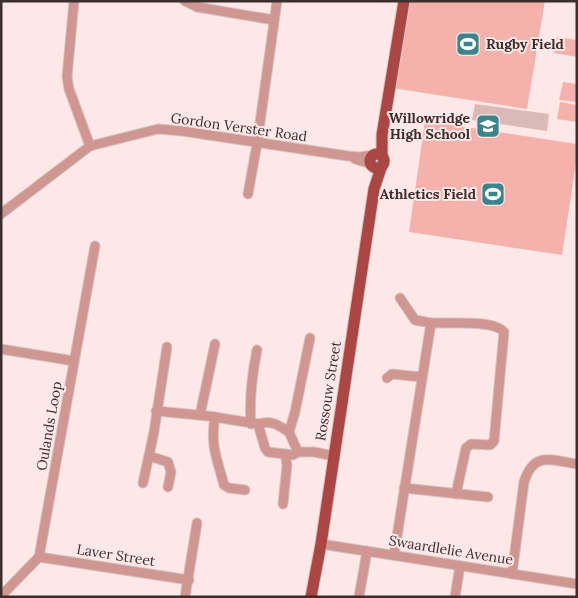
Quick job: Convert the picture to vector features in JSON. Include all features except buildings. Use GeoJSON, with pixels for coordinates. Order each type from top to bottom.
{"type":"FeatureCollection","features":[{"type":"Feature","properties":{"kind":"main road","name":"Rossouw Street"},"geometry":{"type":"LineString","coordinates":[[311,597],[321,544],[374,189],[376,160],[382,135],[404,1]]}},
{"type":"Feature","properties":{"kind":"street"},"geometry":{"type":"LineString","coordinates":[[74,1],[67,82],[90,146]]}},
{"type":"Feature","properties":{"kind":"street"},"geometry":{"type":"LineString","coordinates":[[185,1],[197,7],[274,20]]}},
{"type":"Feature","properties":{"kind":"street"},"geometry":{"type":"LineString","coordinates":[[248,194],[277,1]]}},
{"type":"Feature","properties":{"kind":"street","name":"Gordon Verster Road"},"geometry":{"type":"LineString","coordinates":[[1,214],[90,146],[158,129],[376,160]]}},
{"type":"Feature","properties":{"kind":"street","name":"Oulands Loop"},"geometry":{"type":"LineString","coordinates":[[39,558],[95,246]]}},
{"type":"Feature","properties":{"kind":"street"},"geometry":{"type":"LineString","coordinates":[[400,298],[415,320],[431,323],[468,322],[499,328],[504,332],[494,441],[490,445],[471,444],[466,448],[456,494]]}},
{"type":"Feature","properties":{"kind":"street"},"geometry":{"type":"LineString","coordinates":[[394,555],[431,323]]}},
{"type":"Feature","properties":{"kind":"street"},"geometry":{"type":"LineString","coordinates":[[289,432],[310,338]]}},
{"type":"Feature","properties":{"kind":"street"},"geometry":{"type":"LineString","coordinates":[[200,415],[215,344]]}},
{"type":"Feature","properties":{"kind":"street"},"geometry":{"type":"LineString","coordinates":[[143,483],[167,347]]}},
{"type":"Feature","properties":{"kind":"street"},"geometry":{"type":"LineString","coordinates":[[1,349],[74,361]]}},
{"type":"Feature","properties":{"kind":"street"},"geometry":{"type":"LineString","coordinates":[[258,350],[250,388],[254,424],[267,450],[272,454],[292,455],[298,452],[334,456]]}},
{"type":"Feature","properties":{"kind":"street"},"geometry":{"type":"LineString","coordinates":[[387,378],[392,374],[421,377]]}},
{"type":"Feature","properties":{"kind":"street"},"geometry":{"type":"LineString","coordinates":[[156,411],[200,415],[254,424],[272,422],[289,432],[298,452]]}},
{"type":"Feature","properties":{"kind":"street"},"geometry":{"type":"LineString","coordinates":[[215,417],[212,434],[213,448],[224,485],[228,488],[245,490]]}},
{"type":"Feature","properties":{"kind":"street"},"geometry":{"type":"LineString","coordinates":[[283,504],[287,465],[285,454]]}},
{"type":"Feature","properties":{"kind":"street"},"geometry":{"type":"LineString","coordinates":[[149,456],[168,462],[171,472],[168,487]]}},
{"type":"Feature","properties":{"kind":"street"},"geometry":{"type":"LineString","coordinates":[[512,574],[524,482],[528,471],[535,462],[544,460],[577,464]]}},
{"type":"Feature","properties":{"kind":"street"},"geometry":{"type":"LineString","coordinates":[[404,488],[488,497]]}},
{"type":"Feature","properties":{"kind":"street"},"geometry":{"type":"LineString","coordinates":[[185,597],[197,523]]}},
{"type":"Feature","properties":{"kind":"street","name":"Swaardlelie Avenue"},"geometry":{"type":"LineString","coordinates":[[321,544],[577,584]]}},
{"type":"Feature","properties":{"kind":"street"},"geometry":{"type":"LineString","coordinates":[[359,597],[367,551]]}},
{"type":"Feature","properties":{"kind":"street"},"geometry":{"type":"LineString","coordinates":[[1,596],[39,558]]}},
{"type":"Feature","properties":{"kind":"street","name":"Laver Street"},"geometry":{"type":"LineString","coordinates":[[39,558],[188,580]]}},
{"type":"Feature","properties":{"kind":"street"},"geometry":{"type":"LineString","coordinates":[[455,597],[460,566]]}},
{"type":"Feature","properties":{"kind":"shaded area","name":"Rugby Field"},"geometry":{"type":"Polygon","coordinates":[[[406,1],[545,1],[527,109],[392,88],[406,1]]]}},
{"type":"Feature","properties":{"kind":"shaded area"},"geometry":{"type":"Polygon","coordinates":[[[557,37],[577,40],[577,57],[554,53],[557,37]]]}},
{"type":"Feature","properties":{"kind":"shaded area"},"geometry":{"type":"Polygon","coordinates":[[[563,82],[577,84],[577,102],[559,100],[563,82]]]}},
{"type":"Feature","properties":{"kind":"shaded area"},"geometry":{"type":"Polygon","coordinates":[[[560,102],[577,105],[577,122],[557,119],[560,102]]]}},
{"type":"Feature","properties":{"kind":"shaded area","name":"Athletics Field"},"geometry":{"type":"Polygon","coordinates":[[[425,121],[577,144],[577,156],[562,255],[409,232],[425,121]]]}},
{"type":"Feature","properties":{"kind":"place","name":"Rugby Field"},"geometry":{"type":"Point","coordinates":[468,44]}},
{"type":"Feature","properties":{"kind":"place","name":"Willowridge High School"},"geometry":{"type":"Point","coordinates":[488,126]}},
{"type":"Feature","properties":{"kind":"place","name":"Athletics Field"},"geometry":{"type":"Point","coordinates":[493,194]}}]}
